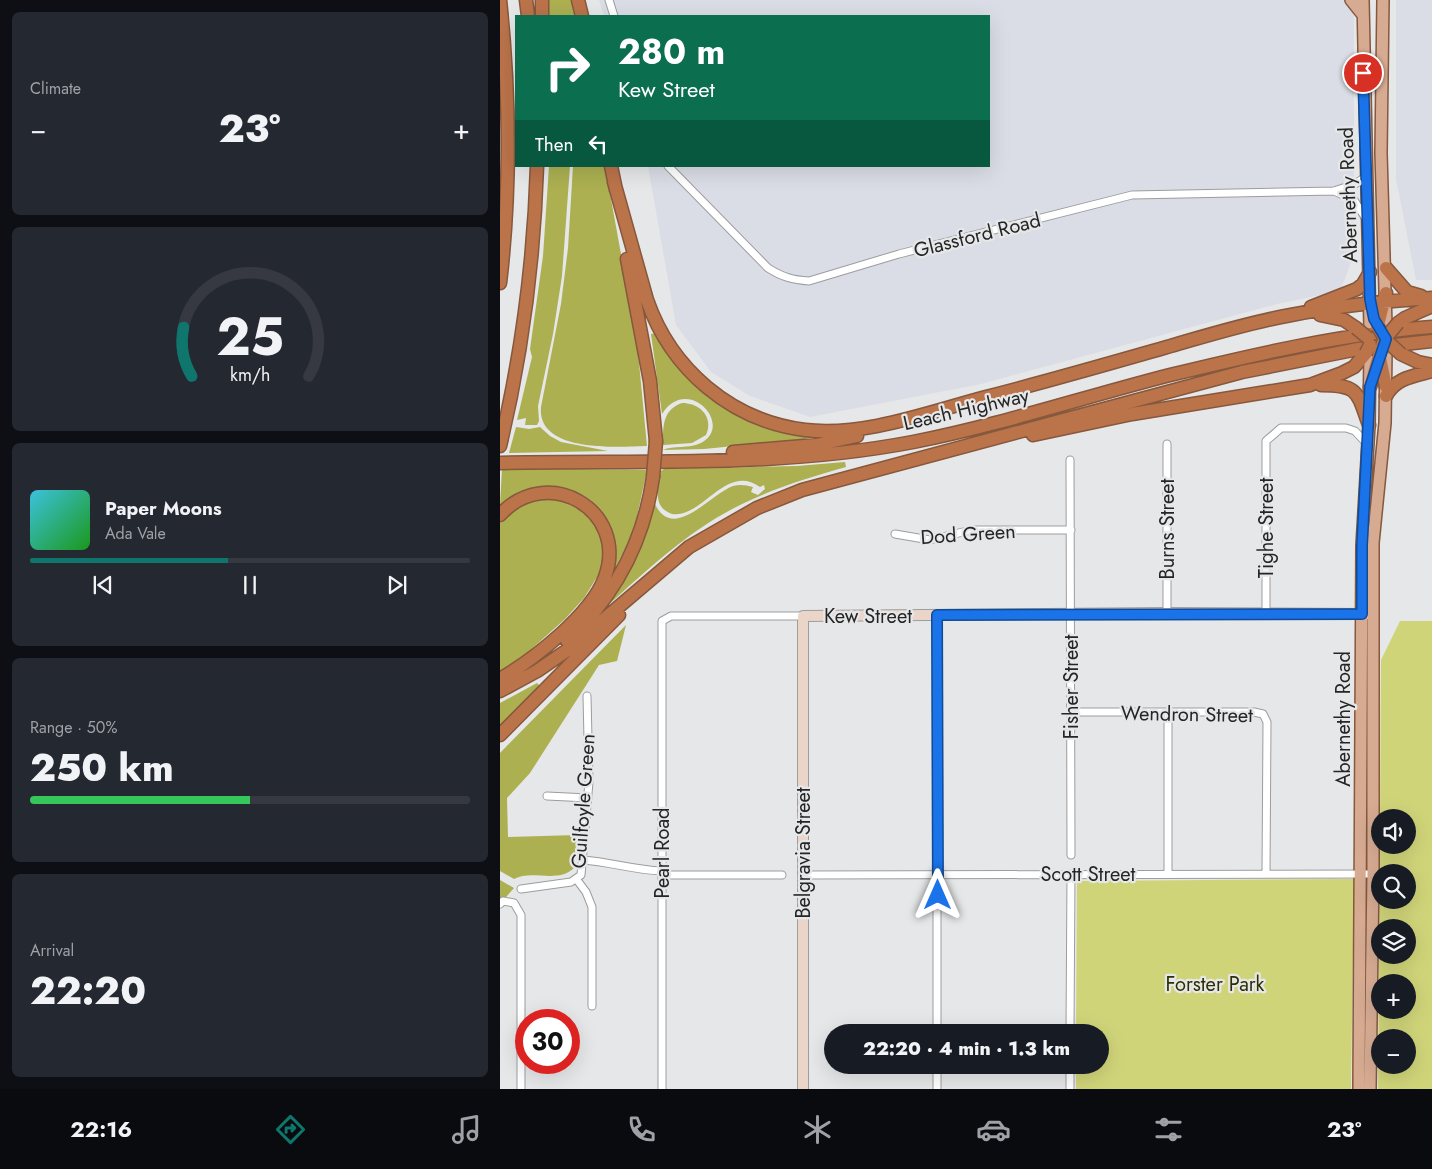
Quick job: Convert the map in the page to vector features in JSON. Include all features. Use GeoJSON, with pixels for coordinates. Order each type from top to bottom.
{"type":"FeatureCollection","features":[{"type":"Feature","properties":{"kind":"highway"},"geometry":{"type":"LineString","coordinates":[[500,0],[506,62],[509,145],[500,283]]}},
{"type":"Feature","properties":{"kind":"highway"},"geometry":{"type":"LineString","coordinates":[[526,0],[528,15]]}},
{"type":"Feature","properties":{"kind":"highway"},"geometry":{"type":"LineString","coordinates":[[542,0],[542,15]]}},
{"type":"Feature","properties":{"kind":"highway"},"geometry":{"type":"LineString","coordinates":[[578,0],[582,15]]}},
{"type":"Feature","properties":{"kind":"highway"},"geometry":{"type":"LineString","coordinates":[[500,446],[528,295],[535,222],[537,167]]}},
{"type":"Feature","properties":{"kind":"highway"},"geometry":{"type":"LineString","coordinates":[[504,685],[562,646],[608,595],[624,568],[639,536],[653,478],[656,441],[650,382],[611,167]]}},
{"type":"Feature","properties":{"kind":"highway"},"geometry":{"type":"LineString","coordinates":[[614,182],[647,300],[660,332],[692,374],[734,407],[765,421],[786,427],[839,431],[864,428],[970,401],[1290,315],[1357,289],[1363,284],[1370,272]]}},
{"type":"Feature","properties":{"kind":"highway"},"geometry":{"type":"LineString","coordinates":[[1386,268],[1407,292],[1432,298]]}},
{"type":"Feature","properties":{"kind":"highway"},"geometry":{"type":"LineString","coordinates":[[1290,315],[1385,300],[1432,298]]}},
{"type":"Feature","properties":{"kind":"highway"},"geometry":{"type":"LineString","coordinates":[[1370,387],[1385,300]]}},
{"type":"Feature","properties":{"kind":"highway"},"geometry":{"type":"LineString","coordinates":[[1370,303],[1386,392]]}},
{"type":"Feature","properties":{"kind":"highway"},"geometry":{"type":"LineString","coordinates":[[1310,385],[1342,374],[1405,318],[1432,306]]}},
{"type":"Feature","properties":{"kind":"highway"},"geometry":{"type":"LineString","coordinates":[[1290,315],[1334,317],[1401,354],[1418,362],[1432,365]]}},
{"type":"Feature","properties":{"kind":"highway","name":"Leach Highway"},"geometry":{"type":"LineString","coordinates":[[500,463],[776,459],[873,449],[992,424],[1170,376],[1288,348],[1347,337],[1432,327]]}},
{"type":"Feature","properties":{"kind":"highway","name":"Leach Highway"},"geometry":{"type":"LineString","coordinates":[[652,578],[701,539],[777,499],[832,480],[1242,372],[1358,349],[1432,341]]}},
{"type":"Feature","properties":{"kind":"highway"},"geometry":{"type":"LineString","coordinates":[[1386,392],[1398,382],[1432,371]]}},
{"type":"Feature","properties":{"kind":"highway"},"geometry":{"type":"LineString","coordinates":[[959,448],[1004,442],[1132,414],[1310,385],[1343,385],[1349,387],[1359,398],[1369,425]]}},
{"type":"Feature","properties":{"kind":"highway"},"geometry":{"type":"LineString","coordinates":[[684,460],[724,453],[838,441],[909,423],[970,401]]}},
{"type":"Feature","properties":{"kind":"highway"},"geometry":{"type":"LineString","coordinates":[[500,515],[515,502],[534,494],[549,492],[571,497],[588,507],[599,519],[606,534],[609,555],[601,586],[578,616],[504,685]]}},
{"type":"Feature","properties":{"kind":"highway"},"geometry":{"type":"LineString","coordinates":[[504,685],[537,671],[569,649],[652,578]]}},
{"type":"Feature","properties":{"kind":"highway"},"geometry":{"type":"LineString","coordinates":[[500,735],[611,624],[652,578]]}},
{"type":"Feature","properties":{"kind":"main road"},"geometry":{"type":"LineString","coordinates":[[1351,0],[1363,15]]}},
{"type":"Feature","properties":{"kind":"main road","name":"Abernethy Road"},"geometry":{"type":"LineString","coordinates":[[1363,0],[1370,303]]}},
{"type":"Feature","properties":{"kind":"main road","name":"Abernethy Road"},"geometry":{"type":"LineString","coordinates":[[1383,0],[1380,153],[1386,268],[1385,300]]}},
{"type":"Feature","properties":{"kind":"main road","name":"Abernethy Road"},"geometry":{"type":"LineString","coordinates":[[1370,387],[1362,546],[1367,614],[1370,1089]]}},
{"type":"Feature","properties":{"kind":"main road","name":"Abernethy Road"},"geometry":{"type":"LineString","coordinates":[[1367,614],[1374,525],[1381,469],[1386,392]]}},
{"type":"Feature","properties":{"kind":"main road","name":"Abernethy Road"},"geometry":{"type":"LineString","coordinates":[[1359,1089],[1368,874]]}},
{"type":"Feature","properties":{"kind":"street"},"geometry":{"type":"LineString","coordinates":[[609,0],[614,15]]}},
{"type":"Feature","properties":{"kind":"street"},"geometry":{"type":"LineString","coordinates":[[1374,0],[1379,5],[1382,23]]}},
{"type":"Feature","properties":{"kind":"street","name":"Glassford Road"},"geometry":{"type":"LineString","coordinates":[[669,167],[768,268],[780,276],[794,280],[809,281],[899,254],[1132,196],[1334,191],[1355,184],[1367,176]]}},
{"type":"Feature","properties":{"kind":"street","name":"Glassford Road"},"geometry":{"type":"LineString","coordinates":[[1334,191],[1354,200],[1368,223]]}},
{"type":"Feature","properties":{"kind":"street","name":"Tighe Street"},"geometry":{"type":"LineString","coordinates":[[1266,614],[1266,441],[1281,428],[1346,428],[1355,431],[1368,446]]}},
{"type":"Feature","properties":{"kind":"street","name":"Burns Street"},"geometry":{"type":"LineString","coordinates":[[1167,444],[1168,613]]}},
{"type":"Feature","properties":{"kind":"street","name":"Fisher Street"},"geometry":{"type":"LineString","coordinates":[[1070,460],[1071,855]]}},
{"type":"Feature","properties":{"kind":"street","name":"Dod Green"},"geometry":{"type":"LineString","coordinates":[[895,534],[930,540],[971,530],[1071,530]]}},
{"type":"Feature","properties":{"kind":"street","name":"Kew Street"},"geometry":{"type":"LineString","coordinates":[[664,618],[671,616],[1168,613],[1367,614]]}},
{"type":"Feature","properties":{"kind":"street"},"geometry":{"type":"LineString","coordinates":[[937,615],[937,1024]]}},
{"type":"Feature","properties":{"kind":"street","name":"Belgravia Street"},"geometry":{"type":"LineString","coordinates":[[803,616],[802,875],[804,1089]]}},
{"type":"Feature","properties":{"kind":"street","name":"Pearl Road"},"geometry":{"type":"LineString","coordinates":[[662,1089],[661,625],[664,618]]}},
{"type":"Feature","properties":{"kind":"street","name":"Guilfoyle Green"},"geometry":{"type":"LineString","coordinates":[[521,889],[532,886],[566,884],[577,880],[582,872],[588,798],[587,696]]}},
{"type":"Feature","properties":{"kind":"street","name":"Wendron Street"},"geometry":{"type":"LineString","coordinates":[[1071,712],[1254,712],[1263,714],[1267,722],[1266,874]]}},
{"type":"Feature","properties":{"kind":"street"},"geometry":{"type":"LineString","coordinates":[[1168,713],[1168,874]]}},
{"type":"Feature","properties":{"kind":"street"},"geometry":{"type":"LineString","coordinates":[[547,796],[588,798]]}},
{"type":"Feature","properties":{"kind":"street"},"geometry":{"type":"LineString","coordinates":[[583,860],[599,861],[662,873],[782,875]]}},
{"type":"Feature","properties":{"kind":"street"},"geometry":{"type":"LineString","coordinates":[[1070,1024],[1071,874]]}},
{"type":"Feature","properties":{"kind":"street","name":"Scott Street"},"geometry":{"type":"LineString","coordinates":[[802,875],[1368,874]]}},
{"type":"Feature","properties":{"kind":"street"},"geometry":{"type":"LineString","coordinates":[[577,880],[586,892],[592,907],[592,1006]]}},
{"type":"Feature","properties":{"kind":"street"},"geometry":{"type":"LineString","coordinates":[[500,904],[503,901],[514,903],[521,915],[521,1089]]}},
{"type":"Feature","properties":{"kind":"street"},"geometry":{"type":"LineString","coordinates":[[937,1074],[937,1089]]}},
{"type":"Feature","properties":{"kind":"street"},"geometry":{"type":"LineString","coordinates":[[1070,1074],[1070,1089]]}},
{"type":"Feature","properties":{"kind":"shaded area"},"geometry":{"type":"Polygon","coordinates":[[[599,0],[1354,0],[1354,255],[1340,291],[1277,304],[981,384],[810,417],[750,396],[711,372],[676,325],[648,167],[990,167],[990,15],[604,15],[599,0]]]}},
{"type":"Feature","properties":{"kind":"shaded area"},"geometry":{"type":"Polygon","coordinates":[[[1396,0],[1432,0],[1432,280],[1416,280],[1396,179],[1396,0]]]}},
{"type":"Feature","properties":{"kind":"green space"},"geometry":{"type":"Polygon","coordinates":[[[549,0],[574,0],[577,15],[549,15],[549,0]]]}},
{"type":"Feature","properties":{"kind":"green space"},"geometry":{"type":"Polygon","coordinates":[[[549,167],[570,167],[562,276],[553,334],[538,406],[539,421],[537,425],[525,425],[526,418],[517,420],[532,357],[530,349],[543,256],[549,167]]]}},
{"type":"Feature","properties":{"kind":"green space"},"geometry":{"type":"Polygon","coordinates":[[[573,167],[605,167],[637,342],[647,446],[617,447],[581,444],[565,440],[552,433],[543,422],[541,407],[561,304],[568,248],[573,167]]]}},
{"type":"Feature","properties":{"kind":"green space"},"geometry":{"type":"Polygon","coordinates":[[[657,333],[711,395],[813,435],[813,438],[704,449],[663,450],[701,443],[710,435],[713,425],[710,415],[704,407],[694,401],[683,399],[672,403],[662,414],[651,334],[657,333]]]}},
{"type":"Feature","properties":{"kind":"green space"},"geometry":{"type":"Polygon","coordinates":[[[682,403],[694,405],[704,412],[708,422],[706,435],[692,443],[663,445],[664,426],[667,415],[675,406],[682,403]]]}},
{"type":"Feature","properties":{"kind":"green space"},"geometry":{"type":"Polygon","coordinates":[[[516,427],[529,429],[540,427],[550,436],[561,442],[608,451],[509,453],[516,427]]]}},
{"type":"Feature","properties":{"kind":"green space"},"geometry":{"type":"Polygon","coordinates":[[[845,462],[846,467],[780,488],[754,498],[723,514],[670,551],[605,608],[653,499],[660,512],[669,518],[679,518],[690,514],[733,486],[753,487],[751,492],[758,495],[765,489],[764,485],[760,487],[748,481],[736,481],[714,493],[694,508],[683,513],[672,514],[661,507],[659,502],[659,484],[661,471],[664,469],[797,466],[845,462]]]}},
{"type":"Feature","properties":{"kind":"green space"},"geometry":{"type":"Polygon","coordinates":[[[502,468],[647,470],[634,531],[611,576],[614,539],[610,526],[601,511],[590,500],[576,492],[561,487],[545,486],[529,489],[514,495],[500,505],[502,468]]]}},
{"type":"Feature","properties":{"kind":"green space"},"geometry":{"type":"Polygon","coordinates":[[[552,496],[586,510],[606,544],[602,569],[584,598],[565,619],[527,653],[500,672],[500,523],[512,508],[552,496]]]}},
{"type":"Feature","properties":{"kind":"green space"},"geometry":{"type":"Polygon","coordinates":[[[1400,621],[1432,621],[1432,1089],[1378,1089],[1378,1074],[1416,1074],[1416,1029],[1378,1029],[1379,1019],[1416,1019],[1416,974],[1379,974],[1379,964],[1416,964],[1416,919],[1379,919],[1379,909],[1416,909],[1416,864],[1380,864],[1380,854],[1416,854],[1416,809],[1380,809],[1381,660],[1400,621]]]}},
{"type":"Feature","properties":{"kind":"green space"},"geometry":{"type":"Polygon","coordinates":[[[626,625],[617,661],[599,665],[530,773],[507,798],[508,837],[577,835],[574,868],[560,875],[529,875],[514,879],[500,871],[500,753],[626,625]]]}},
{"type":"Feature","properties":{"kind":"green space"},"geometry":{"type":"Polygon","coordinates":[[[537,683],[541,687],[500,727],[500,703],[537,683]]]}},
{"type":"Feature","properties":{"kind":"green space","name":"Forster Park"},"geometry":{"type":"Polygon","coordinates":[[[1354,879],[1351,1089],[1076,1089],[1076,1074],[1109,1074],[1109,1024],[1076,1024],[1077,881],[1354,879]]]}},
{"type":"Feature","properties":{"kind":"green space"},"geometry":{"type":"Polygon","coordinates":[[[500,880],[514,888],[500,904],[500,880]]]}},
{"type":"Feature","properties":{"kind":"route"},"geometry":{"type":"LineString","coordinates":[[938,895],[937,615],[1362,614],[1362,546],[1370,387],[1377,360],[1386,339],[1374,319],[1370,299],[1363,73]]}}]}
